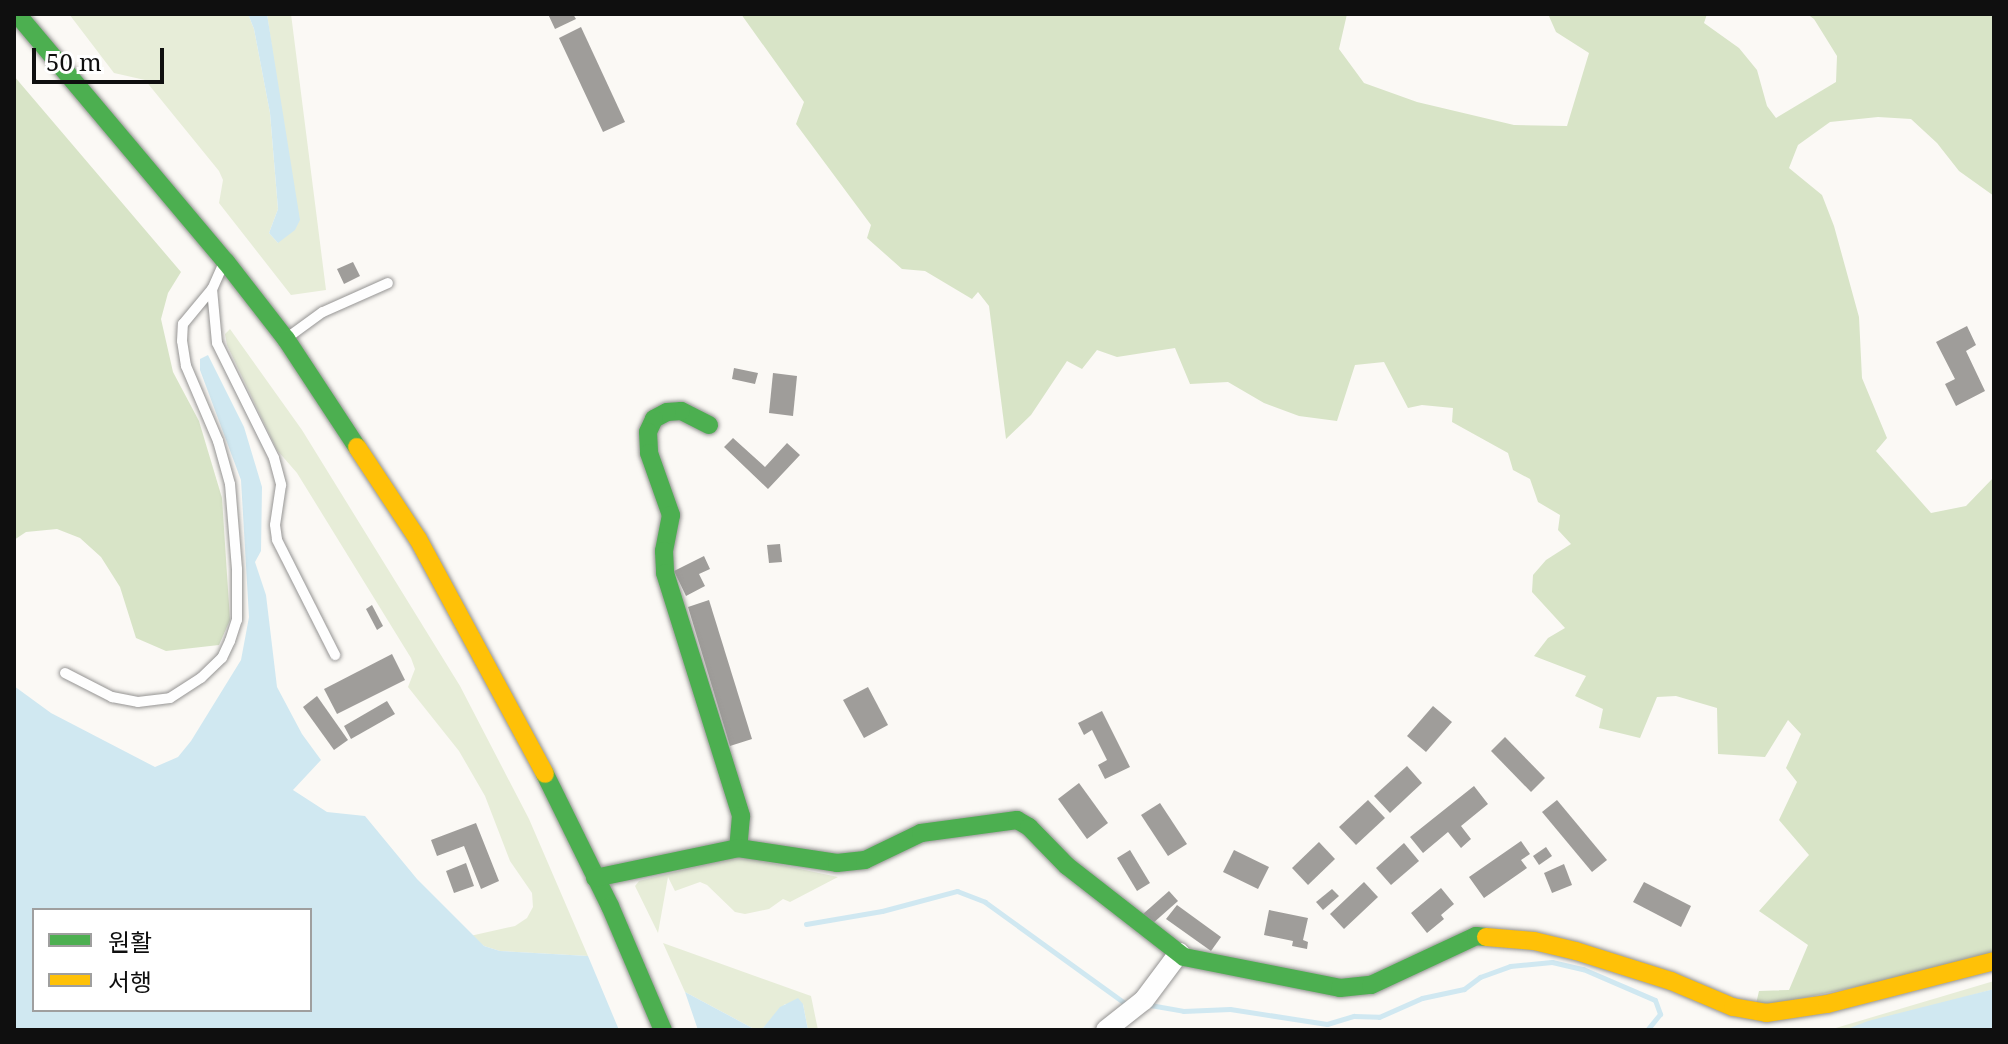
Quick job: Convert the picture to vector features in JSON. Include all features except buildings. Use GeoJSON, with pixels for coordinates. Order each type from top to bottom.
{"type":"FeatureCollection","features":[{"type":"Feature","properties":{"kind":"main road"},"geometry":{"type":"LineString","coordinates":[[17,14],[226,262],[286,339],[418,539],[526,736],[610,906],[663,1030]]}},
{"type":"Feature","properties":{"kind":"main road"},"geometry":{"type":"LineString","coordinates":[[709,425],[693,414],[667,412],[654,419],[648,432],[649,453],[671,515],[664,551],[665,573],[741,816],[738,848]]}},
{"type":"Feature","properties":{"kind":"main road"},"geometry":{"type":"LineString","coordinates":[[595,878],[738,848],[837,863],[865,860],[921,833],[1017,820],[1029,827],[1067,866],[1179,953],[1206,963],[1356,988],[1388,978],[1476,936],[1534,941],[1621,964],[1733,1007],[1766,1013],[1827,1004],[1994,961]]}},
{"type":"Feature","properties":{"kind":"street"},"geometry":{"type":"LineString","coordinates":[[1106,1030],[1144,1000],[1179,953]]}},
{"type":"Feature","properties":{"kind":"lane"},"geometry":{"type":"LineString","coordinates":[[65,673],[112,697],[138,702],[170,698],[201,678],[222,658],[230,641],[237,620],[237,569],[230,484],[218,441],[186,366],[182,341],[183,324],[212,289],[226,262]]}},
{"type":"Feature","properties":{"kind":"lane"},"geometry":{"type":"LineString","coordinates":[[286,339],[323,312],[388,283]]}},
{"type":"Feature","properties":{"kind":"lane"},"geometry":{"type":"LineString","coordinates":[[212,289],[217,343],[253,411],[274,458],[281,485],[275,525],[277,540],[335,655]]}},
{"type":"Feature","properties":{"kind":"green space"},"geometry":{"type":"Polygon","coordinates":[[[69,14],[248,14],[254,29],[270,113],[278,209],[269,233],[278,243],[281,111],[267,14],[291,14],[326,290],[291,295],[219,203],[223,180],[219,171],[145,80],[114,73],[69,14]]]}},
{"type":"Feature","properties":{"kind":"green space"},"geometry":{"type":"Polygon","coordinates":[[[741,14],[1347,14],[1339,49],[1364,83],[1417,102],[1514,125],[1567,126],[1589,53],[1556,32],[1548,14],[1707,14],[1704,23],[1739,48],[1757,70],[1767,106],[1776,118],[1836,82],[1837,56],[1814,19],[1807,14],[1994,14],[1994,196],[1959,171],[1937,143],[1911,119],[1878,117],[1830,122],[1798,145],[1789,168],[1822,195],[1834,226],[1859,317],[1862,378],[1887,438],[1876,451],[1931,513],[1966,506],[1994,477],[1994,958],[1755,1008],[1759,991],[1789,990],[1808,945],[1759,911],[1809,855],[1779,820],[1797,782],[1786,768],[1801,734],[1788,720],[1765,757],[1718,754],[1717,708],[1676,696],[1657,697],[1640,738],[1599,728],[1603,709],[1575,696],[1586,676],[1534,656],[1548,638],[1565,628],[1532,592],[1533,575],[1546,560],[1571,544],[1558,530],[1560,515],[1538,502],[1530,479],[1513,470],[1508,453],[1452,422],[1453,408],[1422,405],[1408,408],[1384,362],[1355,365],[1337,421],[1299,416],[1264,403],[1228,382],[1190,384],[1175,348],[1117,357],[1097,350],[1082,369],[1067,361],[1031,415],[1006,439],[989,306],[978,292],[972,299],[925,271],[902,269],[867,238],[871,225],[796,124],[804,102],[741,14]]]}},
{"type":"Feature","properties":{"kind":"green space"},"geometry":{"type":"Polygon","coordinates":[[[14,76],[181,272],[168,293],[161,319],[173,372],[199,421],[222,498],[230,620],[219,645],[166,651],[136,638],[120,587],[101,557],[80,538],[57,529],[26,532],[14,540],[14,76]]]}},
{"type":"Feature","properties":{"kind":"green space"},"geometry":{"type":"Polygon","coordinates":[[[230,329],[302,430],[460,686],[529,819],[588,956],[500,951],[484,946],[470,936],[515,926],[527,918],[533,907],[532,893],[510,861],[485,796],[459,751],[408,687],[415,669],[411,658],[297,473],[277,450],[227,345],[225,334],[230,329]]]}},
{"type":"Feature","properties":{"kind":"green space"},"geometry":{"type":"Polygon","coordinates":[[[738,856],[838,877],[790,902],[783,899],[769,909],[745,914],[735,912],[707,885],[700,882],[675,891],[668,877],[658,933],[635,886],[639,881],[738,856]]]}},
{"type":"Feature","properties":{"kind":"green space"},"geometry":{"type":"Polygon","coordinates":[[[663,943],[811,996],[818,1030],[808,1030],[803,1004],[785,1004],[763,1028],[756,1030],[685,992],[663,943]]]}},
{"type":"Feature","properties":{"kind":"green space"},"geometry":{"type":"Polygon","coordinates":[[[1994,981],[1994,989],[1845,1030],[1829,1030],[1994,981]]]}},
{"type":"Feature","properties":{"kind":"water"},"geometry":{"type":"Polygon","coordinates":[[[248,14],[267,14],[300,220],[295,230],[278,243],[269,233],[278,209],[270,113],[254,29],[248,14]]]}},
{"type":"Feature","properties":{"kind":"water"},"geometry":{"type":"Polygon","coordinates":[[[208,355],[244,427],[262,487],[261,551],[255,562],[266,595],[277,687],[302,734],[321,760],[293,790],[327,812],[365,816],[417,879],[484,946],[500,951],[588,956],[619,1030],[14,1030],[14,686],[51,713],[155,767],[178,757],[191,741],[241,660],[249,617],[241,480],[200,370],[200,359],[208,355]]]}},
{"type":"Feature","properties":{"kind":"water"},"geometry":{"type":"Polygon","coordinates":[[[1994,989],[1994,1030],[1845,1030],[1868,1021],[1994,989]]]}},
{"type":"Feature","properties":{"kind":"water"},"geometry":{"type":"Polygon","coordinates":[[[685,992],[756,1030],[698,1030],[685,992]]]}},
{"type":"Feature","properties":{"kind":"water"},"geometry":{"type":"Polygon","coordinates":[[[798,998],[803,1004],[808,1030],[756,1030],[763,1028],[780,1007],[798,998]]]}},
{"type":"Feature","properties":{"kind":"waterway"},"geometry":{"type":"LineString","coordinates":[[806,924],[882,911],[957,891],[985,902],[1126,1004]]}},
{"type":"Feature","properties":{"kind":"waterway"},"geometry":{"type":"LineString","coordinates":[[1150,1005],[1183,1011],[1230,1009],[1327,1024],[1354,1016],[1379,1017],[1422,998],[1464,989],[1480,977],[1510,966],[1552,962],[1583,969],[1655,1000],[1660,1014],[1647,1030]]}},
{"type":"Feature","properties":{"kind":"traffic: fast"},"geometry":{"type":"LineString","coordinates":[[17,14],[226,262],[286,339],[357,447]]}},
{"type":"Feature","properties":{"kind":"traffic: fast"},"geometry":{"type":"LineString","coordinates":[[709,425],[681,411],[667,412],[654,419],[648,432],[649,453],[671,515],[664,551],[665,573],[741,816],[738,848]]}},
{"type":"Feature","properties":{"kind":"traffic: fast"},"geometry":{"type":"LineString","coordinates":[[545,774],[610,906],[663,1030]]}},
{"type":"Feature","properties":{"kind":"traffic: fast"},"geometry":{"type":"LineString","coordinates":[[595,878],[738,848],[837,863],[865,860],[921,833],[1017,820],[1029,827],[1067,866],[1184,957],[1340,988],[1371,985],[1476,936],[1486,937]]}},
{"type":"Feature","properties":{"kind":"traffic: slow"},"geometry":{"type":"LineString","coordinates":[[357,447],[418,539],[545,774]]}},
{"type":"Feature","properties":{"kind":"traffic: slow"},"geometry":{"type":"LineString","coordinates":[[1486,937],[1534,941],[1576,951],[1671,981],[1733,1007],[1766,1013],[1827,1004],[1994,961]]}}]}
